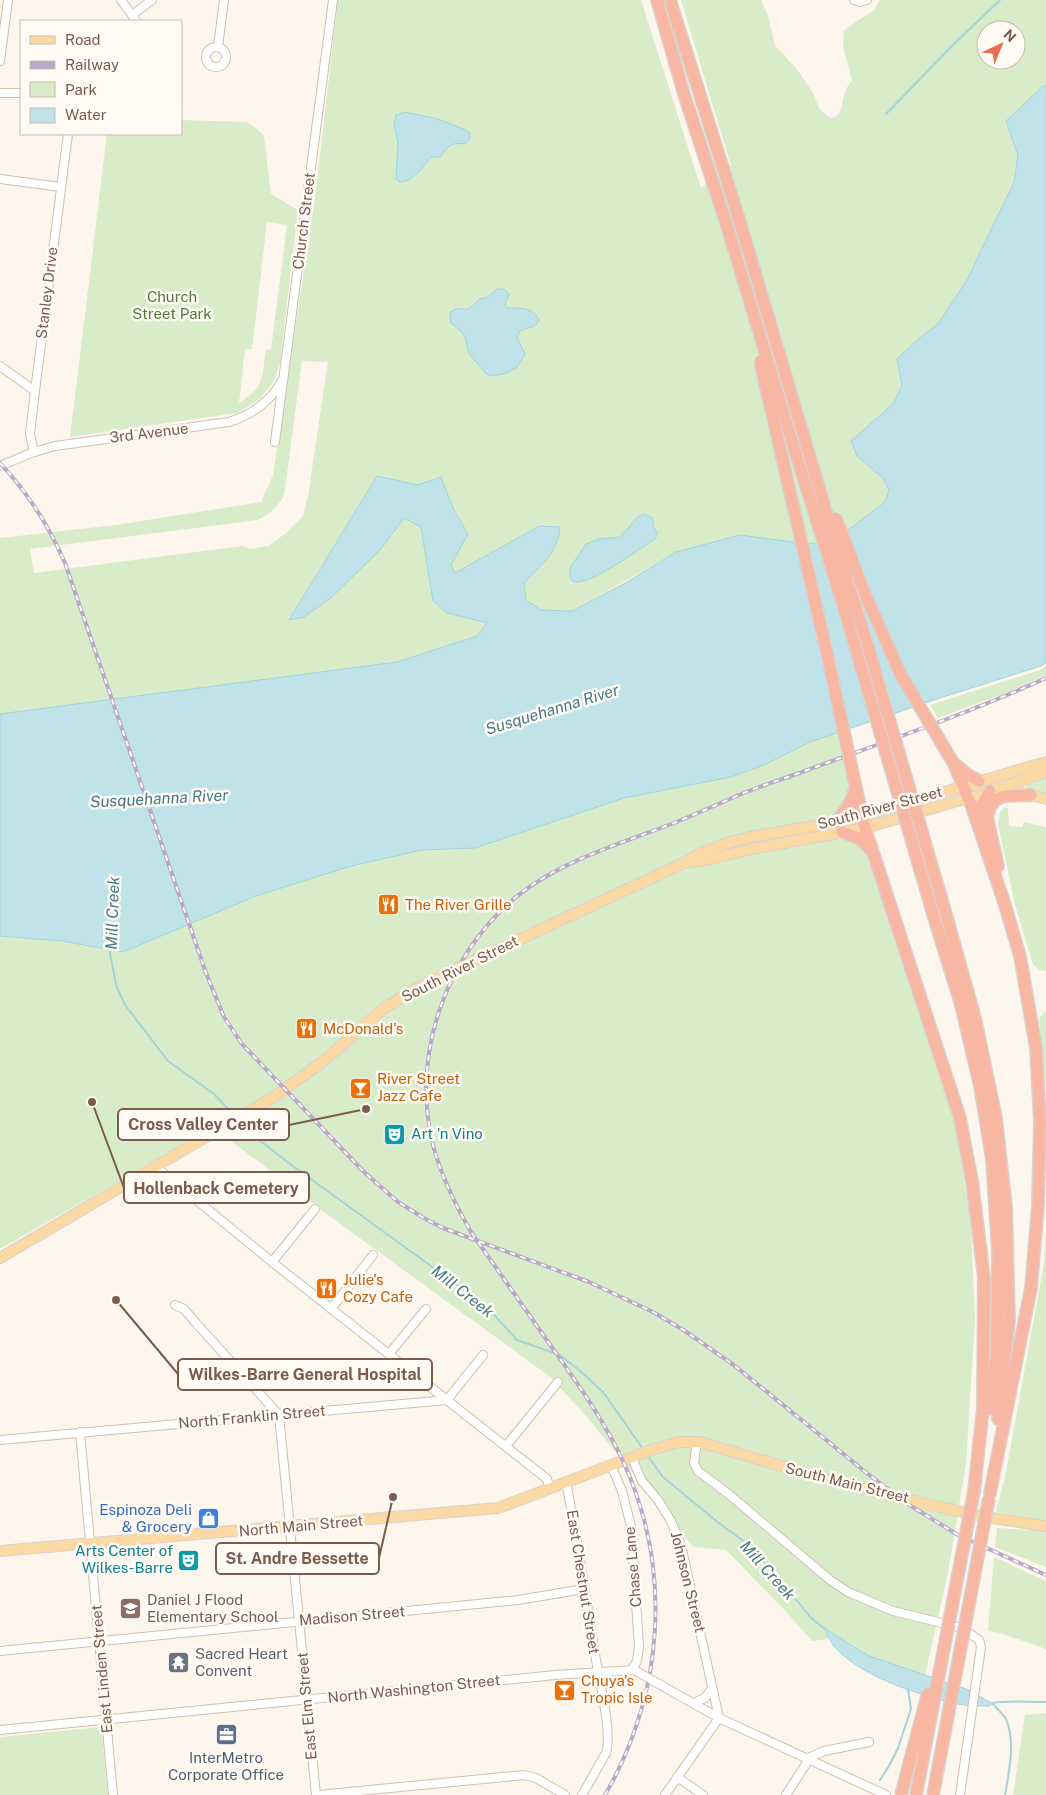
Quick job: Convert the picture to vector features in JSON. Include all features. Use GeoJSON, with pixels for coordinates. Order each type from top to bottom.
{"type":"FeatureCollection","features":[{"type":"Feature","properties":{"kind":"highway"},"geometry":{"type":"LineString","coordinates":[[649,0],[684,94]]}},
{"type":"Feature","properties":{"kind":"highway"},"geometry":{"type":"LineString","coordinates":[[657,0],[684,94],[727,226],[841,598],[961,1005],[980,1086],[992,1159],[998,1252],[997,1350],[987,1420],[916,1795]]}},
{"type":"Feature","properties":{"kind":"highway"},"geometry":{"type":"LineString","coordinates":[[670,0],[808,446],[976,1018],[996,1118],[1006,1208],[1009,1320],[990,1496]]}},
{"type":"Feature","properties":{"kind":"highway"},"geometry":{"type":"LineString","coordinates":[[676,0],[740,222]]}},
{"type":"Feature","properties":{"kind":"highway"},"geometry":{"type":"LineString","coordinates":[[727,226],[777,429],[865,828],[960,1118],[972,1181],[984,1278],[983,1408],[974,1491]]}},
{"type":"Feature","properties":{"kind":"highway"},"geometry":{"type":"LineString","coordinates":[[808,446],[879,627],[901,675],[954,764],[969,798],[990,858],[1020,956],[1036,1048],[1040,1121],[1039,1188],[1031,1288],[933,1795]]}},
{"type":"Feature","properties":{"kind":"highway"},"geometry":{"type":"LineString","coordinates":[[954,764],[964,773],[979,781]]}},
{"type":"Feature","properties":{"kind":"highway"},"geometry":{"type":"LineString","coordinates":[[854,783],[851,801],[840,827],[861,839],[874,854]]}},
{"type":"Feature","properties":{"kind":"highway"},"geometry":{"type":"LineString","coordinates":[[990,858],[980,806],[995,790]]}},
{"type":"Feature","properties":{"kind":"highway"},"geometry":{"type":"LineString","coordinates":[[1004,902],[994,844],[988,824],[988,812],[993,802],[1001,797],[1009,795],[1032,796]]}},
{"type":"Feature","properties":{"kind":"highway"},"geometry":{"type":"LineString","coordinates":[[901,1795],[952,1600]]}},
{"type":"Feature","properties":{"kind":"main road","name":"South River Street"},"geometry":{"type":"LineString","coordinates":[[840,827],[862,816],[1046,762]]}},
{"type":"Feature","properties":{"kind":"main road","name":"South River Street"},"geometry":{"type":"LineString","coordinates":[[0,1258],[254,1108],[325,1060],[384,1008],[417,988],[686,862],[698,854],[727,843],[758,835],[840,827],[865,828],[995,790],[1046,772]]}},
{"type":"Feature","properties":{"kind":"main road"},"geometry":{"type":"LineString","coordinates":[[979,781],[995,790],[1046,799]]}},
{"type":"Feature","properties":{"kind":"main road","name":"South Main Street"},"geometry":{"type":"LineString","coordinates":[[653,1449],[671,1443],[697,1442],[883,1494],[985,1517],[1046,1526]]}},
{"type":"Feature","properties":{"kind":"main road","name":"North Main Street"},"geometry":{"type":"LineString","coordinates":[[0,1551],[498,1508],[653,1449]]}},
{"type":"Feature","properties":{"kind":"street"},"geometry":{"type":"LineString","coordinates":[[0,61],[8,0]]}},
{"type":"Feature","properties":{"kind":"street"},"geometry":{"type":"LineString","coordinates":[[120,0],[134,18],[152,0]]}},
{"type":"Feature","properties":{"kind":"street"},"geometry":{"type":"LineString","coordinates":[[218,47],[224,0]]}},
{"type":"Feature","properties":{"kind":"street","name":"Church Street"},"geometry":{"type":"LineString","coordinates":[[274,442],[333,0]]}},
{"type":"Feature","properties":{"kind":"street"},"geometry":{"type":"LineString","coordinates":[[854,0],[860,2],[867,0]]}},
{"type":"Feature","properties":{"kind":"street"},"geometry":{"type":"LineString","coordinates":[[0,92],[20,93]]}},
{"type":"Feature","properties":{"kind":"street","name":"Stanley Drive"},"geometry":{"type":"LineString","coordinates":[[34,452],[30,434],[68,135]]}},
{"type":"Feature","properties":{"kind":"street"},"geometry":{"type":"LineString","coordinates":[[0,179],[61,187]]}},
{"type":"Feature","properties":{"kind":"street"},"geometry":{"type":"LineString","coordinates":[[0,366],[35,391]]}},
{"type":"Feature","properties":{"kind":"street","name":"3rd Avenue"},"geometry":{"type":"LineString","coordinates":[[0,466],[34,452],[68,444],[229,422],[246,415],[262,405],[273,394],[284,377]]}},
{"type":"Feature","properties":{"kind":"street"},"geometry":{"type":"LineString","coordinates":[[155,1166],[272,1262],[546,1478],[549,1487]]}},
{"type":"Feature","properties":{"kind":"street"},"geometry":{"type":"LineString","coordinates":[[272,1262],[315,1209]]}},
{"type":"Feature","properties":{"kind":"street"},"geometry":{"type":"LineString","coordinates":[[331,1309],[373,1255]]}},
{"type":"Feature","properties":{"kind":"street"},"geometry":{"type":"LineString","coordinates":[[175,1305],[184,1309],[280,1415]]}},
{"type":"Feature","properties":{"kind":"street"},"geometry":{"type":"LineString","coordinates":[[389,1354],[426,1309]]}},
{"type":"Feature","properties":{"kind":"street"},"geometry":{"type":"LineString","coordinates":[[447,1400],[483,1355]]}},
{"type":"Feature","properties":{"kind":"street"},"geometry":{"type":"LineString","coordinates":[[506,1446],[558,1382]]}},
{"type":"Feature","properties":{"kind":"street","name":"North Franklin Street"},"geometry":{"type":"LineString","coordinates":[[0,1440],[447,1400]]}},
{"type":"Feature","properties":{"kind":"street","name":"East Elm Street"},"geometry":{"type":"LineString","coordinates":[[280,1415],[317,1795]]}},
{"type":"Feature","properties":{"kind":"street","name":"East Linden Street"},"geometry":{"type":"LineString","coordinates":[[80,1432],[113,1795]]}},
{"type":"Feature","properties":{"kind":"street"},"geometry":{"type":"LineString","coordinates":[[697,1442],[694,1463],[698,1471],[731,1496],[830,1580],[848,1592],[893,1611],[962,1628],[979,1640],[981,1647],[960,1795]]}},
{"type":"Feature","properties":{"kind":"street","name":"Johnson Street"},"geometry":{"type":"LineString","coordinates":[[635,1456],[642,1481],[658,1500],[671,1521],[682,1545],[719,1718]]}},
{"type":"Feature","properties":{"kind":"street","name":"Chase Lane"},"geometry":{"type":"LineString","coordinates":[[612,1465],[622,1491],[631,1526],[639,1647],[634,1671]]}},
{"type":"Feature","properties":{"kind":"street","name":"East Chestnut Street"},"geometry":{"type":"LineString","coordinates":[[566,1482],[598,1671],[608,1746],[606,1753],[582,1795]]}},
{"type":"Feature","properties":{"kind":"street","name":"Madison Street"},"geometry":{"type":"LineString","coordinates":[[0,1651],[518,1600],[584,1589]]}},
{"type":"Feature","properties":{"kind":"street","name":"North Washington Street"},"geometry":{"type":"LineString","coordinates":[[0,1730],[598,1671],[634,1671],[719,1718],[886,1795]]}},
{"type":"Feature","properties":{"kind":"street"},"geometry":{"type":"LineString","coordinates":[[693,1703],[705,1698],[712,1688]]}},
{"type":"Feature","properties":{"kind":"street"},"geometry":{"type":"LineString","coordinates":[[665,1795],[719,1718]]}},
{"type":"Feature","properties":{"kind":"street"},"geometry":{"type":"LineString","coordinates":[[786,1795],[808,1758],[824,1751],[869,1742]]}},
{"type":"Feature","properties":{"kind":"street"},"geometry":{"type":"LineString","coordinates":[[317,1795],[524,1775],[536,1778],[564,1795]]}},
{"type":"Feature","properties":{"kind":"street"},"geometry":{"type":"LineString","coordinates":[[677,1777],[703,1795]]}},
{"type":"Feature","properties":{"kind":"green space"},"geometry":{"type":"Polygon","coordinates":[[[338,0],[641,0],[701,188],[731,166],[681,0],[761,0],[768,16],[775,46],[796,68],[812,91],[820,110],[830,118],[838,115],[840,112],[845,91],[852,81],[843,46],[844,30],[874,10],[880,0],[1046,0],[1046,85],[1006,121],[1018,156],[1014,182],[967,280],[937,325],[918,339],[897,359],[902,386],[893,404],[851,441],[857,456],[883,478],[889,490],[885,502],[835,540],[807,544],[676,552],[572,611],[541,610],[526,600],[524,583],[549,557],[538,526],[455,573],[450,565],[468,534],[453,508],[441,478],[418,485],[377,476],[289,620],[304,617],[381,549],[404,518],[421,527],[433,601],[447,613],[487,624],[477,636],[397,662],[0,714],[0,538],[116,525],[261,502],[273,475],[315,198],[338,0]],[[302,361],[284,496],[269,513],[257,520],[30,549],[34,573],[242,546],[250,549],[269,546],[303,516],[308,496],[328,362],[302,361]]]}},
{"type":"Feature","properties":{"kind":"green space","name":"Church Street Park"},"geometry":{"type":"Polygon","coordinates":[[[182,120],[247,122],[264,136],[271,194],[298,210],[280,363],[274,381],[261,398],[237,413],[70,437],[107,135],[182,135],[182,120]],[[267,222],[252,349],[245,349],[239,403],[254,392],[258,386],[263,374],[266,349],[271,350],[287,225],[267,222]]]}},
{"type":"Feature","properties":{"kind":"green space"},"geometry":{"type":"Polygon","coordinates":[[[1046,666],[1046,675],[1011,691],[938,718],[930,705],[1040,670],[1046,666]]]}},
{"type":"Feature","properties":{"kind":"green space"},"geometry":{"type":"Polygon","coordinates":[[[838,732],[849,785],[871,868],[956,1125],[971,1224],[975,1319],[966,1464],[948,1572],[925,1676],[869,1656],[850,1643],[838,1638],[812,1641],[783,1608],[726,1550],[693,1547],[586,1416],[549,1376],[328,1215],[213,1127],[0,1249],[0,936],[62,941],[123,952],[256,896],[351,866],[422,850],[475,848],[624,798],[731,777],[764,765],[810,742],[838,732]]]}},
{"type":"Feature","properties":{"kind":"green space"},"geometry":{"type":"Polygon","coordinates":[[[1046,776],[1046,795],[1029,790],[1026,787],[1027,783],[1046,776]]]}},
{"type":"Feature","properties":{"kind":"green space"},"geometry":{"type":"Polygon","coordinates":[[[1005,807],[1008,809],[1009,826],[1022,827],[1024,822],[1046,827],[1046,971],[1039,970],[1033,964],[1015,905],[998,825],[1000,812],[1005,807]]]}},
{"type":"Feature","properties":{"kind":"green space"},"geometry":{"type":"Polygon","coordinates":[[[1046,1011],[1046,1088],[1039,1018],[1046,1011]]]}},
{"type":"Feature","properties":{"kind":"green space"},"geometry":{"type":"Polygon","coordinates":[[[1046,1229],[1046,1520],[996,1512],[1006,1472],[1044,1263],[1046,1229]]]}},
{"type":"Feature","properties":{"kind":"green space"},"geometry":{"type":"Polygon","coordinates":[[[997,1528],[1046,1531],[1046,1567],[995,1547],[997,1528]]]}},
{"type":"Feature","properties":{"kind":"green space"},"geometry":{"type":"Polygon","coordinates":[[[994,1557],[1046,1581],[1046,1649],[1000,1633],[988,1631],[994,1557]]]}},
{"type":"Feature","properties":{"kind":"green space"},"geometry":{"type":"Polygon","coordinates":[[[1046,1713],[1046,1795],[1013,1795],[1025,1715],[1046,1713]]]}},
{"type":"Feature","properties":{"kind":"green space"},"geometry":{"type":"Polygon","coordinates":[[[101,1727],[108,1795],[0,1795],[0,1737],[101,1727]]]}},
{"type":"Feature","properties":{"kind":"water","name":"Susquehanna River"},"geometry":{"type":"Polygon","coordinates":[[[1046,85],[1046,663],[810,742],[764,765],[731,777],[624,798],[475,848],[422,850],[351,866],[256,896],[123,952],[62,941],[0,936],[0,714],[397,662],[477,636],[487,623],[447,613],[433,601],[421,527],[404,518],[381,549],[332,597],[304,617],[289,620],[377,476],[418,485],[441,477],[453,508],[468,534],[451,565],[455,573],[539,526],[560,527],[556,544],[548,558],[524,583],[526,600],[541,610],[572,611],[625,583],[676,552],[740,535],[807,544],[835,540],[885,502],[889,490],[883,478],[857,456],[851,441],[893,404],[902,386],[897,359],[918,339],[937,325],[967,280],[1014,182],[1018,156],[1006,121],[1046,85]]]}},
{"type":"Feature","properties":{"kind":"water"},"geometry":{"type":"Polygon","coordinates":[[[405,112],[438,119],[466,130],[470,133],[470,139],[465,144],[450,146],[440,157],[431,157],[413,177],[399,182],[396,178],[398,142],[394,126],[396,115],[405,112]]]}},
{"type":"Feature","properties":{"kind":"water"},"geometry":{"type":"Polygon","coordinates":[[[497,289],[504,289],[509,294],[505,304],[507,308],[522,308],[530,311],[537,316],[539,321],[534,326],[520,331],[517,337],[525,354],[517,367],[507,373],[494,376],[486,374],[468,352],[466,340],[462,332],[451,323],[450,312],[456,309],[469,309],[479,299],[488,297],[497,289]]]}},
{"type":"Feature","properties":{"kind":"water"},"geometry":{"type":"Polygon","coordinates":[[[645,514],[653,518],[653,526],[658,533],[655,539],[592,578],[574,582],[570,578],[570,568],[586,544],[599,539],[620,537],[638,517],[645,514]]]}},
{"type":"Feature","properties":{"kind":"water"},"geometry":{"type":"Polygon","coordinates":[[[824,1628],[869,1656],[969,1690],[993,1704],[989,1706],[971,1706],[958,1704],[923,1695],[873,1675],[844,1656],[833,1645],[824,1628]]]}},
{"type":"Feature","properties":{"kind":"waterway"},"geometry":{"type":"LineString","coordinates":[[886,114],[1000,0]]}},
{"type":"Feature","properties":{"kind":"waterway","name":"Mill Creek"},"geometry":{"type":"LineString","coordinates":[[109,948],[116,985],[125,1005],[168,1061],[214,1094],[235,1116]]}},
{"type":"Feature","properties":{"kind":"waterway","name":"Mill Creek"},"geometry":{"type":"LineString","coordinates":[[240,1122],[254,1136],[290,1164],[485,1305],[517,1340],[560,1355],[579,1370],[603,1392],[643,1449]]}},
{"type":"Feature","properties":{"kind":"waterway","name":"Mill Creek"},"geometry":{"type":"LineString","coordinates":[[647,1455],[663,1477],[745,1542],[779,1578],[810,1617],[825,1629]]}},
{"type":"Feature","properties":{"kind":"waterway"},"geometry":{"type":"LineString","coordinates":[[880,1780],[898,1748],[911,1709],[908,1689]]}},
{"type":"Feature","properties":{"kind":"waterway","name":"Mill Creek"},"geometry":{"type":"LineString","coordinates":[[992,1703],[1011,1701],[1046,1702]]}},
{"type":"Feature","properties":{"kind":"waterway"},"geometry":{"type":"LineString","coordinates":[[993,1704],[1006,1719],[1011,1737],[1011,1757],[1005,1795]]}},
{"type":"Feature","properties":{"kind":"railway"},"geometry":{"type":"LineString","coordinates":[[0,463],[37,510],[65,563],[206,973],[224,1017],[242,1044],[364,1172],[398,1202],[443,1228],[589,1282],[653,1312],[685,1331],[735,1366],[868,1474],[911,1506],[958,1535],[1046,1575]]}},
{"type":"Feature","properties":{"kind":"railway"},"geometry":{"type":"LineString","coordinates":[[605,1795],[625,1756],[640,1715],[650,1673],[655,1630],[655,1587],[650,1545],[639,1502],[623,1461],[599,1416],[471,1232],[444,1179],[433,1145],[427,1111],[427,1077],[431,1043],[440,1010],[453,978],[470,948],[491,921],[516,897],[554,872],[594,853],[679,821],[751,790],[956,716],[1046,678]]}},
{"type":"Feature","properties":{"kind":"place","name":"The River Grille"},"geometry":{"type":"Point","coordinates":[389,905]}},
{"type":"Feature","properties":{"kind":"place","name":"McDonald's"},"geometry":{"type":"Point","coordinates":[307,1029]}},
{"type":"Feature","properties":{"kind":"place","name":"River Street Jazz Cafe"},"geometry":{"type":"Point","coordinates":[361,1088]}},
{"type":"Feature","properties":{"kind":"place","name":"Hollenback Cemetery"},"geometry":{"type":"Point","coordinates":[92,1102]}},
{"type":"Feature","properties":{"kind":"place","name":"Cross Valley Center"},"geometry":{"type":"Point","coordinates":[366,1109]}},
{"type":"Feature","properties":{"kind":"place","name":"Art 'n Vino"},"geometry":{"type":"Point","coordinates":[395,1134]}},
{"type":"Feature","properties":{"kind":"place","name":"Julie's Cozy Cafe"},"geometry":{"type":"Point","coordinates":[327,1289]}},
{"type":"Feature","properties":{"kind":"place","name":"Wilkes-Barre General Hospital"},"geometry":{"type":"Point","coordinates":[116,1300]}},
{"type":"Feature","properties":{"kind":"place","name":"St. Andre Bessette"},"geometry":{"type":"Point","coordinates":[393,1497]}},
{"type":"Feature","properties":{"kind":"place","name":"Espinoza Deli & Grocery"},"geometry":{"type":"Point","coordinates":[208,1519]}},
{"type":"Feature","properties":{"kind":"place","name":"Arts Center of Wilkes-Barre"},"geometry":{"type":"Point","coordinates":[189,1560]}},
{"type":"Feature","properties":{"kind":"place","name":"Daniel J Flood Elementary School"},"geometry":{"type":"Point","coordinates":[131,1609]}},
{"type":"Feature","properties":{"kind":"place","name":"Sacred Heart Convent"},"geometry":{"type":"Point","coordinates":[179,1663]}},
{"type":"Feature","properties":{"kind":"place","name":"Chuya's Tropic Isle"},"geometry":{"type":"Point","coordinates":[565,1690]}},
{"type":"Feature","properties":{"kind":"place","name":"InterMetro Corporate Office"},"geometry":{"type":"Point","coordinates":[226,1735]}}]}
